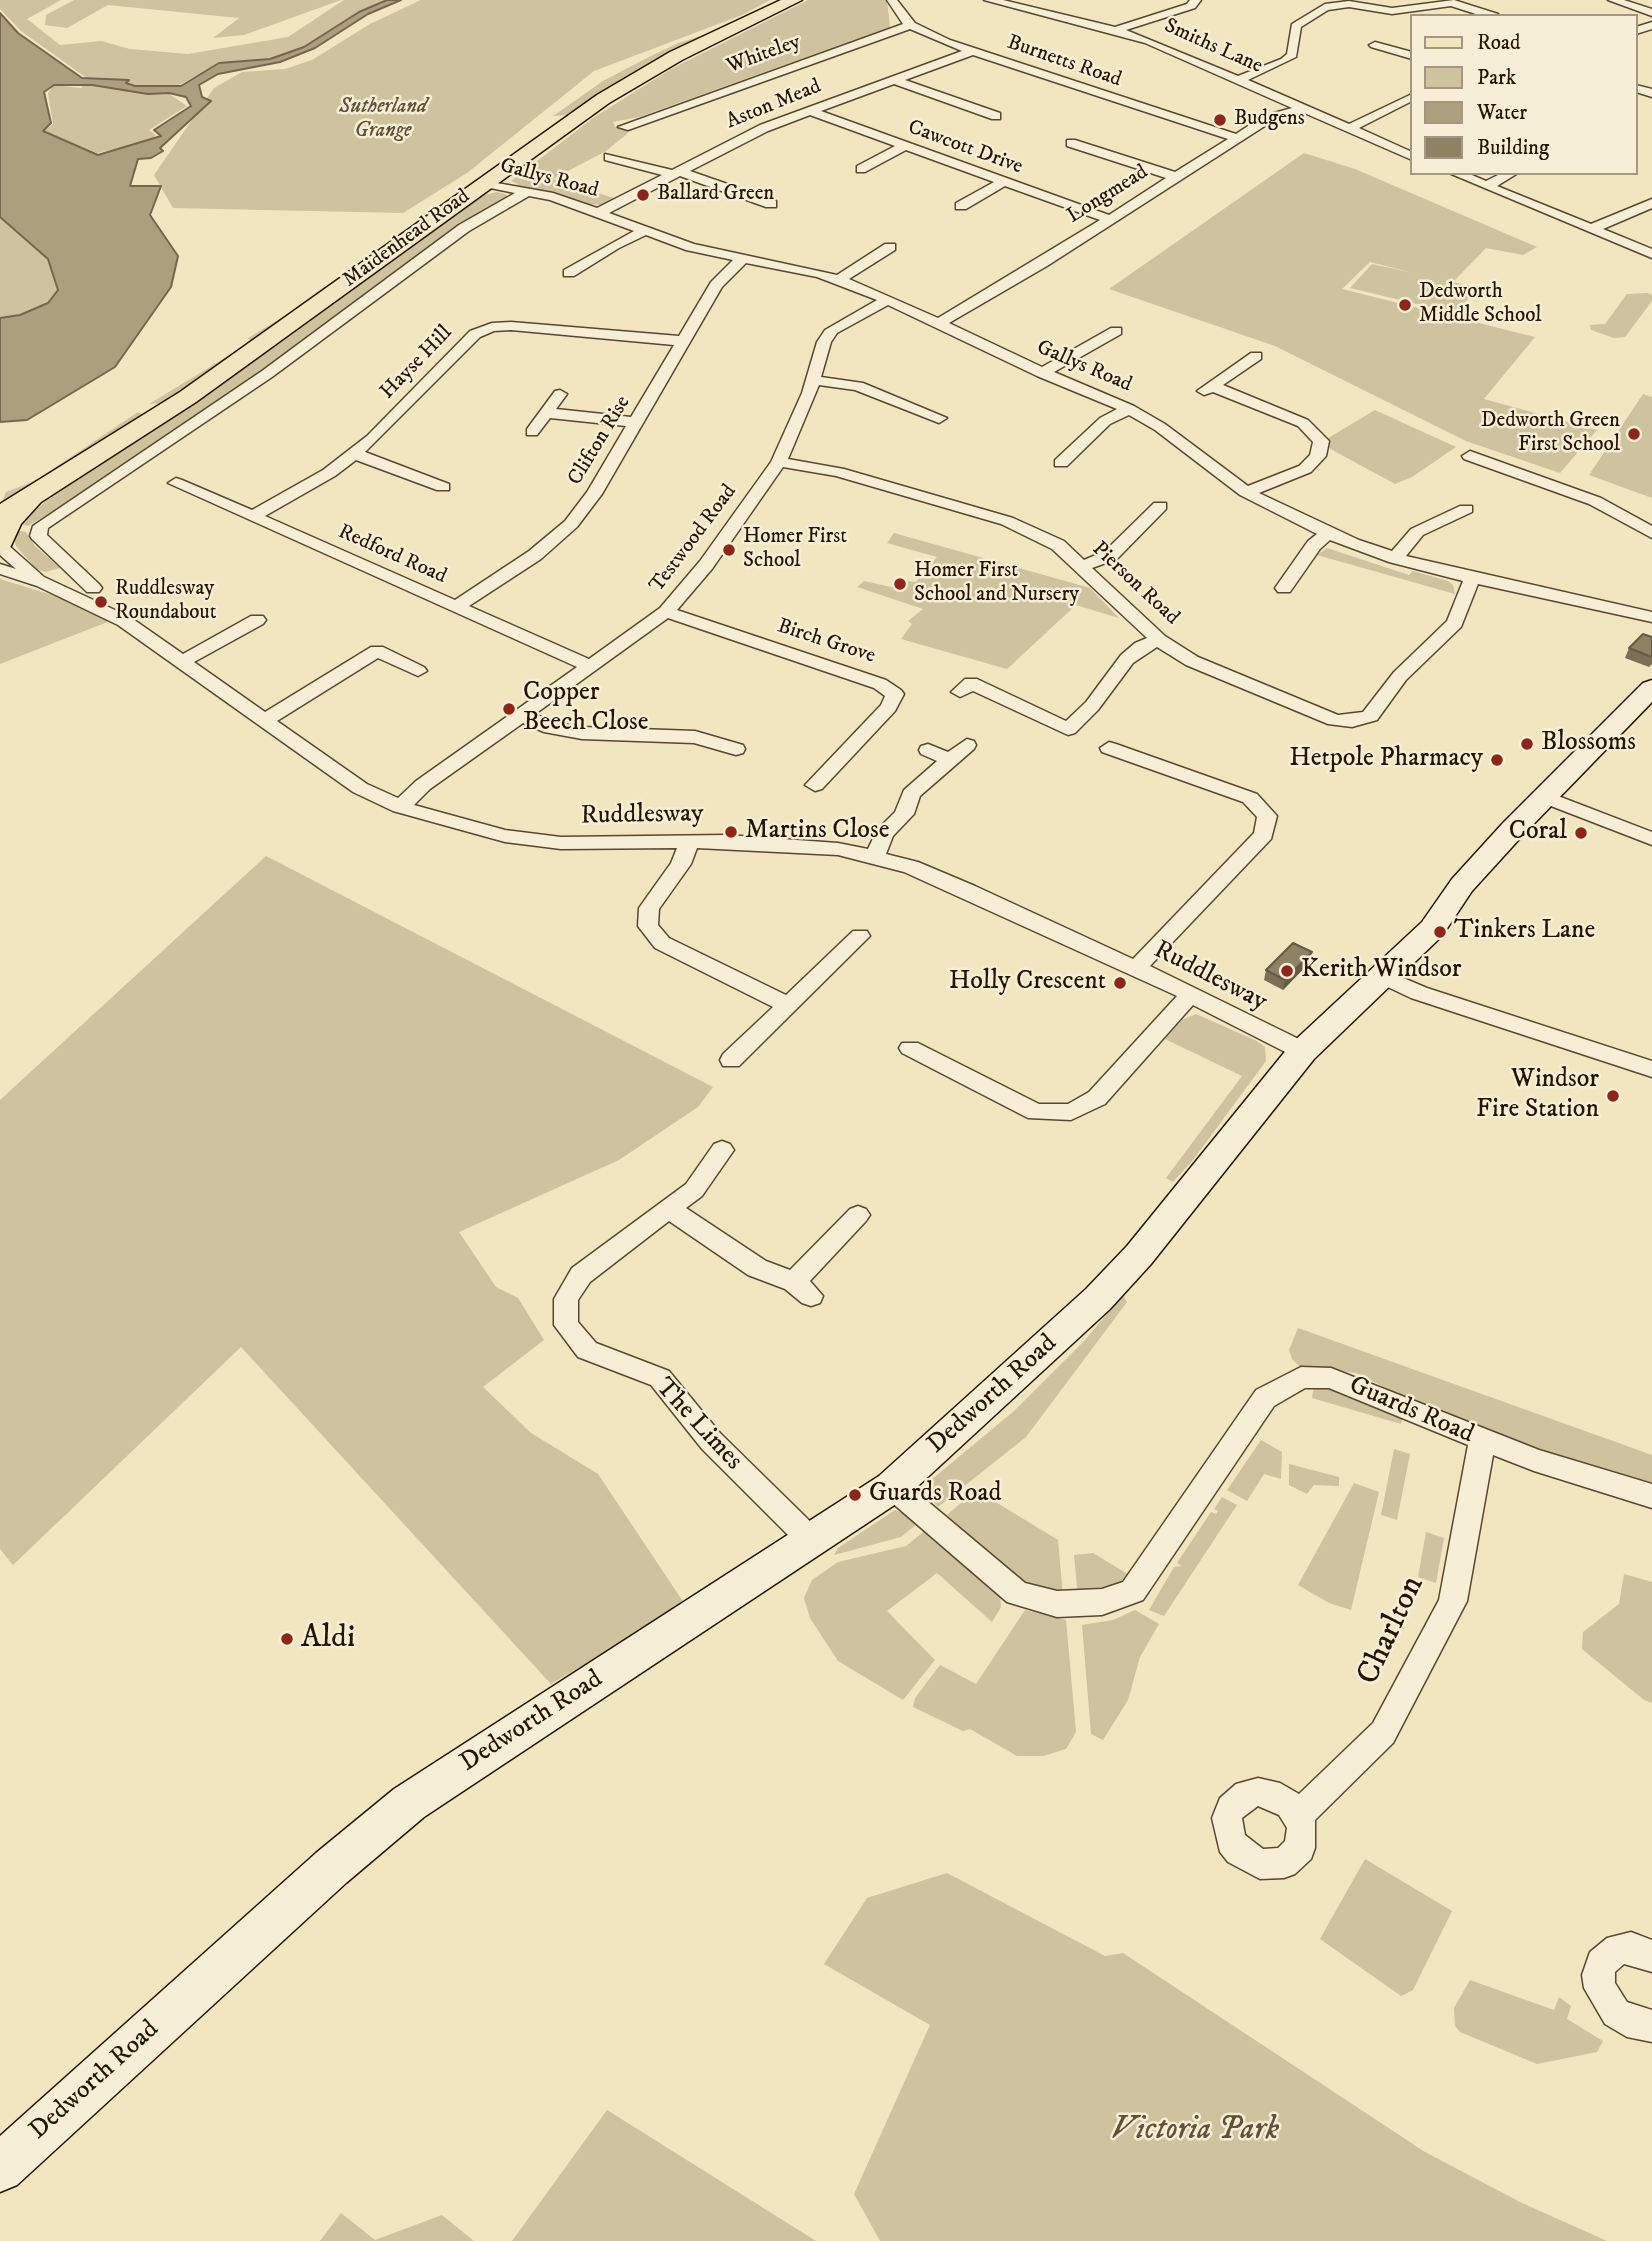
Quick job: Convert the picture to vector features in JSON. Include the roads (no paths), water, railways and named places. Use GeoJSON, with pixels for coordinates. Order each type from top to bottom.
{"type":"FeatureCollection","features":[{"type":"Feature","properties":{"kind":"main road","name":"Maidenhead Road"},"geometry":{"type":"LineString","coordinates":[[0,514],[32,497],[188,397],[484,183],[639,76],[794,0]]}},
{"type":"Feature","properties":{"kind":"main road","name":"Maidenhead Road"},"geometry":{"type":"LineString","coordinates":[[0,548],[9,522],[32,497]]}},
{"type":"Feature","properties":{"kind":"main road","name":"Dedworth Road"},"geometry":{"type":"LineString","coordinates":[[0,2168],[331,1868],[389,1819],[543,1714],[892,1487],[1098,1299],[1139,1255],[1303,1051],[1432,929],[1462,885],[1652,688]]}},
{"type":"Feature","properties":{"kind":"street"},"geometry":{"type":"LineString","coordinates":[[892,0],[901,16],[911,25]]}},
{"type":"Feature","properties":{"kind":"street","name":"Smiths Lane"},"geometry":{"type":"LineString","coordinates":[[989,0],[1115,30],[1149,41],[1410,155]]}},
{"type":"Feature","properties":{"kind":"street"},"geometry":{"type":"LineString","coordinates":[[1613,0],[1652,12]]}},
{"type":"Feature","properties":{"kind":"street"},"geometry":{"type":"LineString","coordinates":[[1236,80],[1284,61],[1292,55],[1296,26],[1333,2],[1392,11],[1447,1],[1488,14]]}},
{"type":"Feature","properties":{"kind":"street"},"geometry":{"type":"LineString","coordinates":[[1115,30],[1195,5]]}},
{"type":"Feature","properties":{"kind":"street","name":"Burnetts Road"},"geometry":{"type":"LineString","coordinates":[[911,25],[973,51],[1237,138]]}},
{"type":"Feature","properties":{"kind":"street","name":"Whiteley"},"geometry":{"type":"LineString","coordinates":[[626,124],[893,29],[911,25]]}},
{"type":"Feature","properties":{"kind":"street"},"geometry":{"type":"LineString","coordinates":[[1374,45],[1410,55]]}},
{"type":"Feature","properties":{"kind":"street","name":"Aston Mead"},"geometry":{"type":"LineString","coordinates":[[598,213],[734,142],[809,111],[973,51]]}},
{"type":"Feature","properties":{"kind":"street"},"geometry":{"type":"LineString","coordinates":[[894,80],[996,116]]}},
{"type":"Feature","properties":{"kind":"street"},"geometry":{"type":"LineString","coordinates":[[1348,129],[1410,98]]}},
{"type":"Feature","properties":{"kind":"street","name":"Longmead"},"geometry":{"type":"LineString","coordinates":[[940,323],[1267,119],[1300,109]]}},
{"type":"Feature","properties":{"kind":"street","name":"Cawcott Drive"},"geometry":{"type":"LineString","coordinates":[[809,111],[1109,219]]}},
{"type":"Feature","properties":{"kind":"street"},"geometry":{"type":"LineString","coordinates":[[1071,143],[1176,177]]}},
{"type":"Feature","properties":{"kind":"street"},"geometry":{"type":"LineString","coordinates":[[861,169],[904,146]]}},
{"type":"Feature","properties":{"kind":"street"},"geometry":{"type":"LineString","coordinates":[[615,160],[676,173],[771,204]]}},
{"type":"Feature","properties":{"kind":"street"},"geometry":{"type":"LineString","coordinates":[[1460,175],[1652,254]]}},
{"type":"Feature","properties":{"kind":"street"},"geometry":{"type":"LineString","coordinates":[[1486,186],[1506,175]]}},
{"type":"Feature","properties":{"kind":"street"},"geometry":{"type":"LineString","coordinates":[[961,206],[1004,181]]}},
{"type":"Feature","properties":{"kind":"street","name":"Gallys Road"},"geometry":{"type":"LineString","coordinates":[[484,183],[553,197],[691,247],[840,279],[889,299],[1042,373],[1129,409],[1160,427],[1246,492],[1327,534],[1395,558],[1472,578],[1652,617]]}},
{"type":"Feature","properties":{"kind":"street","name":"Maidenhead Road"},"geometry":{"type":"LineString","coordinates":[[93,588],[38,536],[38,529],[267,374],[464,228],[526,192]]}},
{"type":"Feature","properties":{"kind":"street"},"geometry":{"type":"LineString","coordinates":[[1592,229],[1652,203]]}},
{"type":"Feature","properties":{"kind":"street"},"geometry":{"type":"LineString","coordinates":[[1619,218],[1652,214]]}},
{"type":"Feature","properties":{"kind":"street"},"geometry":{"type":"LineString","coordinates":[[569,273],[614,245],[645,231]]}},
{"type":"Feature","properties":{"kind":"street"},"geometry":{"type":"LineString","coordinates":[[840,279],[890,247]]}},
{"type":"Feature","properties":{"kind":"street","name":"Clifton Rise"},"geometry":{"type":"LineString","coordinates":[[455,608],[535,555],[571,524],[594,494],[716,285],[742,259]]}},
{"type":"Feature","properties":{"kind":"street","name":"Testwood Road"},"geometry":{"type":"LineString","coordinates":[[400,807],[423,785],[666,612],[706,565],[779,462],[791,439],[824,342],[832,330],[889,299]]}},
{"type":"Feature","properties":{"kind":"street","name":"Hayse Hill"},"geometry":{"type":"LineString","coordinates":[[252,517],[329,473],[355,454],[475,334],[492,327],[511,326],[683,341]]}},
{"type":"Feature","properties":{"kind":"street"},"geometry":{"type":"LineString","coordinates":[[1042,373],[1117,331]]}},
{"type":"Feature","properties":{"kind":"street"},"geometry":{"type":"LineString","coordinates":[[1208,388],[1252,362]]}},
{"type":"Feature","properties":{"kind":"street"},"geometry":{"type":"LineString","coordinates":[[813,380],[858,386],[932,413]]}},
{"type":"Feature","properties":{"kind":"street"},"geometry":{"type":"LineString","coordinates":[[1208,388],[1303,423],[1321,441],[1318,456],[1305,468],[1246,492]]}},
{"type":"Feature","properties":{"kind":"street"},"geometry":{"type":"LineString","coordinates":[[532,432],[559,394]]}},
{"type":"Feature","properties":{"kind":"street"},"geometry":{"type":"LineString","coordinates":[[1061,463],[1105,421],[1129,409]]}},
{"type":"Feature","properties":{"kind":"street"},"geometry":{"type":"LineString","coordinates":[[547,413],[636,422]]}},
{"type":"Feature","properties":{"kind":"street"},"geometry":{"type":"LineString","coordinates":[[355,454],[442,482]]}},
{"type":"Feature","properties":{"kind":"street"},"geometry":{"type":"LineString","coordinates":[[1469,456],[1595,501],[1652,533]]}},
{"type":"Feature","properties":{"kind":"street","name":"Pierson Road"},"geometry":{"type":"LineString","coordinates":[[779,462],[838,472],[1007,521],[1058,545],[1159,640],[1192,661],[1335,720],[1352,721],[1370,716],[1400,676],[1455,623],[1472,578]]}},
{"type":"Feature","properties":{"kind":"street","name":"Redford Road"},"geometry":{"type":"LineString","coordinates":[[176,483],[590,666]]}},
{"type":"Feature","properties":{"kind":"street"},"geometry":{"type":"LineString","coordinates":[[1083,566],[1111,555],[1160,506]]}},
{"type":"Feature","properties":{"kind":"street"},"geometry":{"type":"LineString","coordinates":[[1395,558],[1417,532],[1466,509]]}},
{"type":"Feature","properties":{"kind":"street"},"geometry":{"type":"LineString","coordinates":[[1284,588],[1314,545],[1327,534]]}},
{"type":"Feature","properties":{"kind":"street","name":"Ruddlesway"},"geometry":{"type":"LineString","coordinates":[[0,548],[43,582]]}},
{"type":"Feature","properties":{"kind":"street"},"geometry":{"type":"LineString","coordinates":[[43,582],[71,568]]}},
{"type":"Feature","properties":{"kind":"street","name":"Ruddlesway"},"geometry":{"type":"LineString","coordinates":[[0,569],[43,582],[124,621],[360,789],[400,807],[479,830],[561,843],[769,843],[838,849],[875,857],[911,867],[968,891],[1191,994],[1242,1023],[1303,1051]]}},
{"type":"Feature","properties":{"kind":"street","name":"Birch Grove"},"geometry":{"type":"LineString","coordinates":[[666,612],[880,684],[895,694],[888,707],[815,785]]}},
{"type":"Feature","properties":{"kind":"street"},"geometry":{"type":"LineString","coordinates":[[182,662],[252,628]]}},
{"type":"Feature","properties":{"kind":"street"},"geometry":{"type":"LineString","coordinates":[[960,692],[971,683],[1068,729],[1084,704],[1126,659],[1159,640]]}},
{"type":"Feature","properties":{"kind":"street"},"geometry":{"type":"LineString","coordinates":[[262,721],[335,672],[377,651],[418,671]]}},
{"type":"Feature","properties":{"kind":"street"},"geometry":{"type":"LineString","coordinates":[[521,715],[551,728],[582,733],[695,737],[727,749]]}},
{"type":"Feature","properties":{"kind":"street"},"geometry":{"type":"LineString","coordinates":[[875,857],[884,834],[904,814],[911,794],[967,745]]}},
{"type":"Feature","properties":{"kind":"street"},"geometry":{"type":"LineString","coordinates":[[928,750],[949,760]]}},
{"type":"Feature","properties":{"kind":"street"},"geometry":{"type":"LineString","coordinates":[[1117,754],[1250,798],[1267,817],[1264,835],[1135,969]]}},
{"type":"Feature","properties":{"kind":"street"},"geometry":{"type":"LineString","coordinates":[[1545,797],[1652,839]]}},
{"type":"Feature","properties":{"kind":"street"},"geometry":{"type":"LineString","coordinates":[[689,843],[681,864],[649,908],[648,926],[662,943],[788,1005]]}},
{"type":"Feature","properties":{"kind":"street"},"geometry":{"type":"LineString","coordinates":[[731,1060],[849,940]]}},
{"type":"Feature","properties":{"kind":"street"},"geometry":{"type":"LineString","coordinates":[[1382,976],[1419,993],[1652,1069]]}},
{"type":"Feature","properties":{"kind":"street"},"geometry":{"type":"LineString","coordinates":[[923,1050],[1036,1112],[1071,1112],[1097,1098],[1191,994]]}},
{"type":"Feature","properties":{"kind":"street","name":"The Limes"},"geometry":{"type":"LineString","coordinates":[[722,1150],[694,1190],[581,1276],[566,1298],[566,1325],[587,1350],[660,1378],[711,1441],[811,1541]]}},
{"type":"Feature","properties":{"kind":"street"},"geometry":{"type":"LineString","coordinates":[[669,1209],[757,1268],[802,1289],[858,1215]]}},
{"type":"Feature","properties":{"kind":"street","name":"Guards Road"},"geometry":{"type":"LineString","coordinates":[[892,1487],[1017,1592],[1057,1604],[1101,1602],[1133,1591],[1265,1398],[1301,1377],[1331,1378],[1482,1441],[1652,1496]]}},
{"type":"Feature","properties":{"kind":"street","name":"Charlton"},"geometry":{"type":"LineString","coordinates":[[1298,1815],[1344,1774],[1383,1732],[1441,1626],[1453,1601],[1482,1441]]}},
{"type":"Feature","properties":{"kind":"street"},"geometry":{"type":"LineString","coordinates":[[1652,1956],[1631,1948],[1618,1949],[1601,1963],[1598,1975],[1603,1995],[1616,2013],[1628,2021],[1652,2026]]}},
{"type":"Feature","properties":{"kind":"water"},"geometry":{"type":"Polygon","coordinates":[[[387,0],[401,0],[368,14],[315,48],[280,62],[218,74],[199,85],[202,97],[211,101],[160,148],[163,151],[151,158],[138,159],[130,186],[161,186],[150,215],[178,256],[171,287],[115,367],[27,420],[0,422],[0,318],[20,315],[48,303],[58,290],[48,259],[0,217],[0,13],[18,33],[82,78],[129,80],[126,83],[135,86],[181,86],[219,63],[270,59],[304,47],[359,12],[387,0]],[[54,85],[44,92],[51,123],[43,131],[98,155],[161,136],[154,130],[191,106],[186,97],[169,93],[148,94],[92,85],[54,85]]]}},
{"type":"Feature","properties":{"kind":"place","name":"Budgens"},"geometry":{"type":"Point","coordinates":[1220,120]}},
{"type":"Feature","properties":{"kind":"place","name":"Ballard Green"},"geometry":{"type":"Point","coordinates":[643,195]}},
{"type":"Feature","properties":{"kind":"place","name":"Dedworth Middle School"},"geometry":{"type":"Point","coordinates":[1405,305]}},
{"type":"Feature","properties":{"kind":"place","name":"Dedworth Green First School"},"geometry":{"type":"Point","coordinates":[1634,434]}},
{"type":"Feature","properties":{"kind":"place","name":"Homer First School"},"geometry":{"type":"Point","coordinates":[729,550]}},
{"type":"Feature","properties":{"kind":"place","name":"Homer First School and Nursery"},"geometry":{"type":"Point","coordinates":[900,584]}},
{"type":"Feature","properties":{"kind":"place","name":"Ruddlesway Roundabout"},"geometry":{"type":"Point","coordinates":[101,602]}},
{"type":"Feature","properties":{"kind":"place","name":"Copper Beech Close"},"geometry":{"type":"Point","coordinates":[509,709]}},
{"type":"Feature","properties":{"kind":"place","name":"Blossoms"},"geometry":{"type":"Point","coordinates":[1527,744]}},
{"type":"Feature","properties":{"kind":"place","name":"Hetpole Pharmacy"},"geometry":{"type":"Point","coordinates":[1497,760]}},
{"type":"Feature","properties":{"kind":"place","name":"Martins Close"},"geometry":{"type":"Point","coordinates":[731,832]}},
{"type":"Feature","properties":{"kind":"place","name":"Coral"},"geometry":{"type":"Point","coordinates":[1581,833]}},
{"type":"Feature","properties":{"kind":"place","name":"Tinkers Lane"},"geometry":{"type":"Point","coordinates":[1440,932]}},
{"type":"Feature","properties":{"kind":"place","name":"Kerith Windsor"},"geometry":{"type":"Point","coordinates":[1287,971]}},
{"type":"Feature","properties":{"kind":"place","name":"Holly Crescent"},"geometry":{"type":"Point","coordinates":[1120,983]}},
{"type":"Feature","properties":{"kind":"place","name":"Windsor Fire Station"},"geometry":{"type":"Point","coordinates":[1613,1096]}},
{"type":"Feature","properties":{"kind":"place","name":"Guards Road"},"geometry":{"type":"Point","coordinates":[855,1495]}},
{"type":"Feature","properties":{"kind":"place","name":"Aldi"},"geometry":{"type":"Point","coordinates":[287,1639]}},
{"type":"Feature","properties":{"kind":"park label","name":"Sutherland Grange"},"geometry":{"type":"Point","coordinates":[383,120]}},
{"type":"Feature","properties":{"kind":"park label","name":"Victoria Park"},"geometry":{"type":"Point","coordinates":[1195,2131]}}]}
